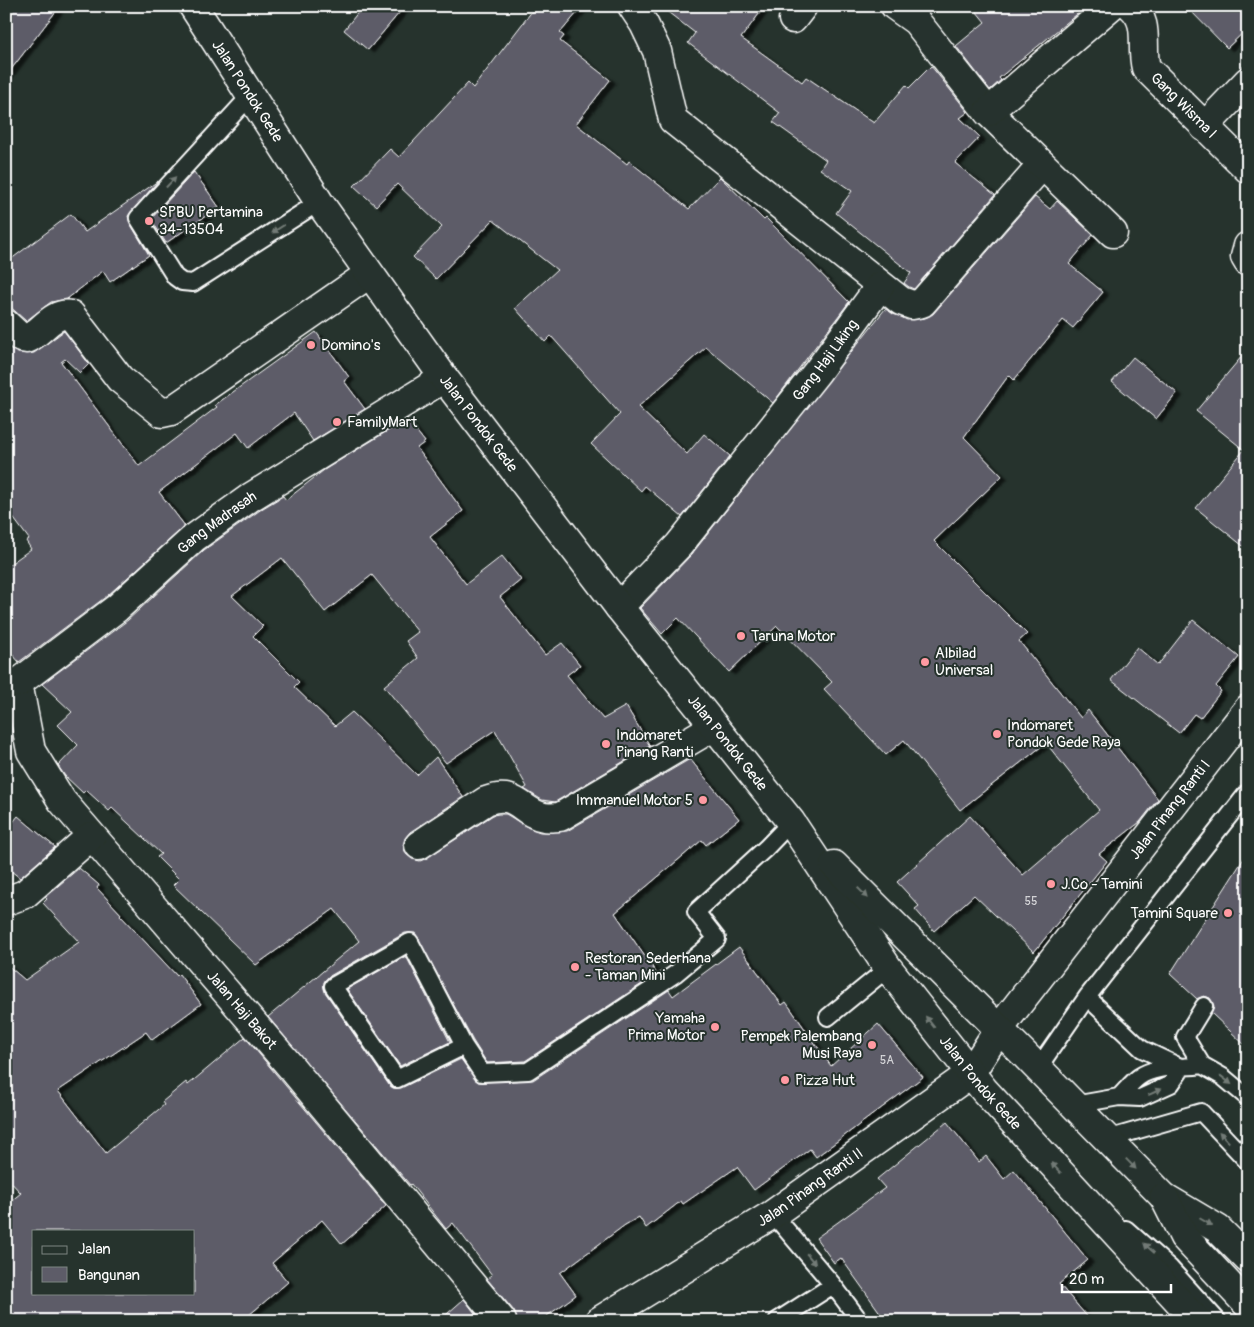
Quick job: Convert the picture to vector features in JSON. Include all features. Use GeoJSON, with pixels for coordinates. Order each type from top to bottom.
{"type":"FeatureCollection","features":[{"type":"Feature","properties":{"kind":"street","name":"Jalan Pondok Gede"},"geometry":{"type":"LineString","coordinates":[[193,6],[319,202],[444,378],[619,607],[713,727],[791,822],[1038,1068],[1164,1197],[1218,1229],[1248,1259]]}},
{"type":"Feature","properties":{"kind":"street"},"geometry":{"type":"LineString","coordinates":[[632,6],[644,24],[657,51],[673,120],[902,302],[912,305],[922,303],[1042,165]]}},
{"type":"Feature","properties":{"kind":"street"},"geometry":{"type":"LineString","coordinates":[[988,112],[1112,6]]}},
{"type":"Feature","properties":{"kind":"street","name":"Gang Wisma I"},"geometry":{"type":"LineString","coordinates":[[1131,6],[1137,12],[1144,27],[1143,58],[1146,68],[1248,169]]}},
{"type":"Feature","properties":{"kind":"street"},"geometry":{"type":"LineString","coordinates":[[912,11],[988,112],[1113,232]]}},
{"type":"Feature","properties":{"kind":"street"},"geometry":{"type":"LineString","coordinates":[[1204,127],[1248,81]]}},
{"type":"Feature","properties":{"kind":"street"},"geometry":{"type":"LineString","coordinates":[[1248,246],[1245,257],[1248,262]]}},
{"type":"Feature","properties":{"kind":"street"},"geometry":{"type":"LineString","coordinates":[[6,324],[19,336],[27,340],[56,317],[65,314],[71,315],[120,379],[162,413],[171,411],[369,274]]}},
{"type":"Feature","properties":{"kind":"street","name":"Gang Haji Liking"},"geometry":{"type":"LineString","coordinates":[[619,607],[679,545],[817,372],[880,286]]}},
{"type":"Feature","properties":{"kind":"street","name":"Gang Madrasah"},"geometry":{"type":"LineString","coordinates":[[12,680],[117,608],[194,538],[251,497],[444,378]]}},
{"type":"Feature","properties":{"kind":"street","name":"Jalan Haji Bakot"},"geometry":{"type":"LineString","coordinates":[[12,680],[31,751],[62,801],[291,1067],[502,1321]]}},
{"type":"Feature","properties":{"kind":"street","name":"Jalan Pinang Ranti I"},"geometry":{"type":"LineString","coordinates":[[999,1029],[1248,709]]}},
{"type":"Feature","properties":{"kind":"street"},"geometry":{"type":"LineString","coordinates":[[419,845],[486,801],[497,797],[516,801],[542,817],[560,817],[713,727]]}},
{"type":"Feature","properties":{"kind":"street","name":"Jalan Pondok Gede"},"geometry":{"type":"LineString","coordinates":[[791,822],[888,968],[970,1074],[1197,1321]]}},
{"type":"Feature","properties":{"kind":"street"},"geometry":{"type":"LineString","coordinates":[[6,901],[25,894],[91,836]]}},
{"type":"Feature","properties":{"kind":"street","name":"Jalan Pinang Ranti II"},"geometry":{"type":"LineString","coordinates":[[599,1321],[773,1214],[970,1074],[999,1029]]}},
{"type":"Feature","properties":{"kind":"street","name":"Jalan Pondok Gede"},"geometry":{"type":"LineString","coordinates":[[1164,1197],[1184,1237],[1248,1305]]}},
{"type":"Feature","properties":{"kind":"lane"},"geometry":{"type":"LineString","coordinates":[[251,95],[138,218],[175,277],[182,282],[193,284],[319,202]]}},
{"type":"Feature","properties":{"kind":"lane"},"geometry":{"type":"LineString","coordinates":[[1038,1068],[1087,998],[1248,792]]}},
{"type":"Feature","properties":{"kind":"lane"},"geometry":{"type":"LineString","coordinates":[[464,1046],[397,1079],[333,986],[410,942],[464,1046],[482,1073],[528,1071],[675,974],[717,938],[696,912],[766,848],[791,822]]}},
{"type":"Feature","properties":{"kind":"lane"},"geometry":{"type":"LineString","coordinates":[[828,1016],[888,968]]}},
{"type":"Feature","properties":{"kind":"lane"},"geometry":{"type":"LineString","coordinates":[[1087,998],[1142,1049],[1182,1068]]}},
{"type":"Feature","properties":{"kind":"lane"},"geometry":{"type":"LineString","coordinates":[[1204,1006],[1185,1037],[1202,1065],[1223,1077],[1248,1098]]}},
{"type":"Feature","properties":{"kind":"lane"},"geometry":{"type":"LineString","coordinates":[[1074,1105],[1119,1097],[1140,1076],[1159,1068],[1182,1068],[1202,1065]]}},
{"type":"Feature","properties":{"kind":"lane"},"geometry":{"type":"LineString","coordinates":[[1107,1139],[1201,1112],[1248,1162]]}},
{"type":"Feature","properties":{"kind":"lane"},"geometry":{"type":"LineString","coordinates":[[1089,1204],[1146,1244],[1218,1321]]}},
{"type":"Feature","properties":{"kind":"lane"},"geometry":{"type":"LineString","coordinates":[[773,1214],[833,1285],[860,1321]]}},
{"type":"Feature","properties":{"kind":"lane"},"geometry":{"type":"LineString","coordinates":[[777,1321],[833,1285]]}},
{"type":"Feature","properties":{"kind":"building"},"geometry":{"type":"Polygon","coordinates":[[[6,6],[60,6],[6,76],[6,6]]]}},
{"type":"Feature","properties":{"kind":"building"},"geometry":{"type":"Polygon","coordinates":[[[363,6],[405,6],[368,50],[344,30],[363,6]]]}},
{"type":"Feature","properties":{"kind":"building"},"geometry":{"type":"Polygon","coordinates":[[[536,6],[583,6],[560,33],[564,36],[560,41],[610,80],[576,124],[627,164],[629,161],[689,209],[720,177],[764,220],[766,218],[849,302],[773,403],[706,347],[638,407],[687,454],[704,434],[730,456],[682,517],[645,486],[641,491],[591,444],[620,414],[551,336],[545,342],[515,308],[557,270],[493,220],[436,279],[413,257],[442,227],[397,184],[376,206],[354,186],[390,149],[399,157],[468,83],[473,88],[536,6]]]}},
{"type":"Feature","properties":{"kind":"building"},"geometry":{"type":"Polygon","coordinates":[[[660,6],[765,6],[741,38],[802,82],[806,77],[874,123],[906,85],[909,88],[931,66],[968,112],[960,118],[980,137],[955,163],[995,195],[914,289],[909,287],[904,283],[911,273],[836,213],[852,191],[820,169],[826,160],[773,122],[780,113],[688,43],[695,33],[660,6]]]}},
{"type":"Feature","properties":{"kind":"building"},"geometry":{"type":"Polygon","coordinates":[[[972,6],[1087,6],[999,78],[1001,80],[990,90],[956,46],[985,22],[972,6]]]}},
{"type":"Feature","properties":{"kind":"building"},"geometry":{"type":"Polygon","coordinates":[[[1186,6],[1248,6],[1248,28],[1227,48],[1186,6]]]}},
{"type":"Feature","properties":{"kind":"building"},"geometry":{"type":"Polygon","coordinates":[[[194,172],[219,207],[166,243],[151,219],[194,172]]]}},
{"type":"Feature","properties":{"kind":"building"},"geometry":{"type":"Polygon","coordinates":[[[158,181],[128,216],[130,223],[149,255],[110,282],[103,271],[67,299],[51,302],[26,321],[6,303],[6,263],[71,214],[85,232],[158,181]]]}},
{"type":"Feature","properties":{"kind":"building"},"geometry":{"type":"Polygon","coordinates":[[[1035,197],[1050,209],[1057,201],[1093,235],[1069,264],[1103,292],[1073,328],[1063,320],[1014,380],[1009,375],[964,437],[1002,476],[934,541],[1027,634],[1019,641],[1081,718],[1088,710],[1158,799],[1140,822],[1099,854],[1107,861],[1034,952],[974,895],[934,931],[915,909],[919,906],[897,882],[970,816],[1023,875],[1099,810],[1046,743],[960,810],[904,740],[886,755],[824,689],[832,682],[777,626],[729,672],[678,618],[662,634],[640,608],[691,555],[885,309],[907,320],[925,318],[933,314],[1035,197]]]}},
{"type":"Feature","properties":{"kind":"building"},"geometry":{"type":"Polygon","coordinates":[[[64,331],[89,364],[80,373],[65,359],[61,362],[139,466],[217,407],[215,405],[316,332],[349,377],[344,381],[365,409],[313,441],[294,413],[248,448],[237,433],[159,492],[185,526],[107,596],[19,662],[6,647],[6,567],[31,549],[26,541],[29,539],[6,508],[6,346],[18,353],[34,353],[64,331]]]}},
{"type":"Feature","properties":{"kind":"building"},"geometry":{"type":"Polygon","coordinates":[[[1248,349],[1248,550],[1196,508],[1244,450],[1196,411],[1248,349]]]}},
{"type":"Feature","properties":{"kind":"building"},"geometry":{"type":"Polygon","coordinates":[[[1133,357],[1177,393],[1156,419],[1112,382],[1133,357]]]}},
{"type":"Feature","properties":{"kind":"building"},"geometry":{"type":"Polygon","coordinates":[[[407,419],[425,442],[417,448],[463,511],[430,537],[466,584],[502,556],[521,580],[500,597],[545,655],[562,643],[580,665],[567,675],[603,719],[626,706],[650,746],[555,802],[542,800],[524,789],[527,787],[495,730],[446,763],[384,686],[418,658],[406,641],[418,632],[372,575],[325,612],[282,558],[232,596],[263,626],[253,636],[299,682],[294,687],[335,726],[352,712],[417,775],[436,757],[463,797],[410,832],[405,838],[403,845],[406,854],[412,859],[420,861],[427,858],[493,815],[499,814],[506,814],[529,828],[540,832],[567,831],[690,759],[739,819],[706,845],[702,840],[615,913],[657,974],[525,1061],[487,1063],[473,1041],[415,933],[405,933],[328,977],[324,982],[325,992],[389,1085],[393,1088],[401,1088],[461,1059],[478,1082],[533,1080],[669,990],[673,996],[739,947],[782,1005],[786,1002],[831,1066],[878,1024],[923,1077],[816,1157],[810,1149],[754,1190],[737,1167],[683,1204],[681,1201],[646,1228],[639,1217],[625,1225],[560,1273],[576,1295],[540,1321],[517,1321],[514,1311],[487,1279],[492,1275],[453,1223],[446,1229],[411,1184],[268,1017],[359,941],[334,909],[256,965],[173,885],[179,879],[157,857],[161,854],[112,808],[109,811],[86,790],[83,793],[65,776],[58,766],[78,745],[58,725],[72,712],[42,684],[128,620],[204,550],[263,508],[283,496],[286,500],[324,470],[407,419]]]}},
{"type":"Feature","properties":{"kind":"building"},"geometry":{"type":"Polygon","coordinates":[[[1193,620],[1239,657],[1216,686],[1221,691],[1200,718],[1194,714],[1179,733],[1111,680],[1137,647],[1158,665],[1193,620]]]}},
{"type":"Feature","properties":{"kind":"building"},"geometry":{"type":"Polygon","coordinates":[[[18,816],[55,847],[20,878],[6,867],[6,831],[18,816]]]}},
{"type":"Feature","properties":{"kind":"building","name":"Tamini Square"},"geometry":{"type":"Polygon","coordinates":[[[1248,852],[1248,1048],[1211,1013],[1214,1006],[1210,998],[1204,996],[1197,999],[1170,974],[1248,852]]]}},
{"type":"Feature","properties":{"kind":"building"},"geometry":{"type":"Polygon","coordinates":[[[79,868],[99,885],[97,888],[120,915],[177,976],[179,974],[201,1004],[152,1040],[146,1032],[58,1091],[106,1153],[164,1105],[162,1102],[186,1082],[188,1085],[245,1037],[386,1206],[342,1244],[322,1220],[272,1263],[288,1282],[242,1321],[6,1321],[6,1205],[21,1193],[6,1177],[6,964],[25,980],[79,942],[43,903],[47,899],[45,897],[79,868]]]}},
{"type":"Feature","properties":{"kind":"building"},"geometry":{"type":"Polygon","coordinates":[[[406,956],[450,1042],[400,1066],[347,989],[406,956]]]}},
{"type":"Feature","properties":{"kind":"building"},"geometry":{"type":"Polygon","coordinates":[[[947,1122],[979,1162],[986,1156],[1004,1179],[1014,1170],[1088,1260],[1059,1284],[1091,1321],[886,1321],[841,1258],[834,1263],[816,1238],[885,1188],[877,1179],[947,1122]]]}},
{"type":"Feature","properties":{"kind":"building"},"geometry":{"type":"Polygon","coordinates":[[[464,1299],[481,1321],[439,1321],[464,1299]]]}},
{"type":"Feature","properties":{"kind":"place","name":"SPBU Pertamina 34-13504"},"geometry":{"type":"Point","coordinates":[149,221]}},
{"type":"Feature","properties":{"kind":"place","name":"Domino's"},"geometry":{"type":"Point","coordinates":[311,345]}},
{"type":"Feature","properties":{"kind":"place","name":"FamilyMart"},"geometry":{"type":"Point","coordinates":[337,422]}},
{"type":"Feature","properties":{"kind":"place","name":"Taruna Motor"},"geometry":{"type":"Point","coordinates":[741,636]}},
{"type":"Feature","properties":{"kind":"place","name":"Albilad Universal"},"geometry":{"type":"Point","coordinates":[925,662]}},
{"type":"Feature","properties":{"kind":"place","name":"Indomaret Pondok Gede Raya"},"geometry":{"type":"Point","coordinates":[997,734]}},
{"type":"Feature","properties":{"kind":"place","name":"Indomaret Pinang Ranti"},"geometry":{"type":"Point","coordinates":[606,744]}},
{"type":"Feature","properties":{"kind":"place","name":"Immanuel Motor 5"},"geometry":{"type":"Point","coordinates":[703,800]}},
{"type":"Feature","properties":{"kind":"place","name":"J.Co - Tamini"},"geometry":{"type":"Point","coordinates":[1051,884]}},
{"type":"Feature","properties":{"kind":"place","name":"Tamini Square"},"geometry":{"type":"Point","coordinates":[1228,913]}},
{"type":"Feature","properties":{"kind":"place","name":"Restoran Sederhana - Taman Mini"},"geometry":{"type":"Point","coordinates":[575,967]}},
{"type":"Feature","properties":{"kind":"place","name":"Yamaha Prima Motor"},"geometry":{"type":"Point","coordinates":[715,1027]}},
{"type":"Feature","properties":{"kind":"place","name":"Pempek Palembang Musi Raya"},"geometry":{"type":"Point","coordinates":[872,1045]}},
{"type":"Feature","properties":{"kind":"place","name":"Pizza Hut"},"geometry":{"type":"Point","coordinates":[785,1080]}}]}
